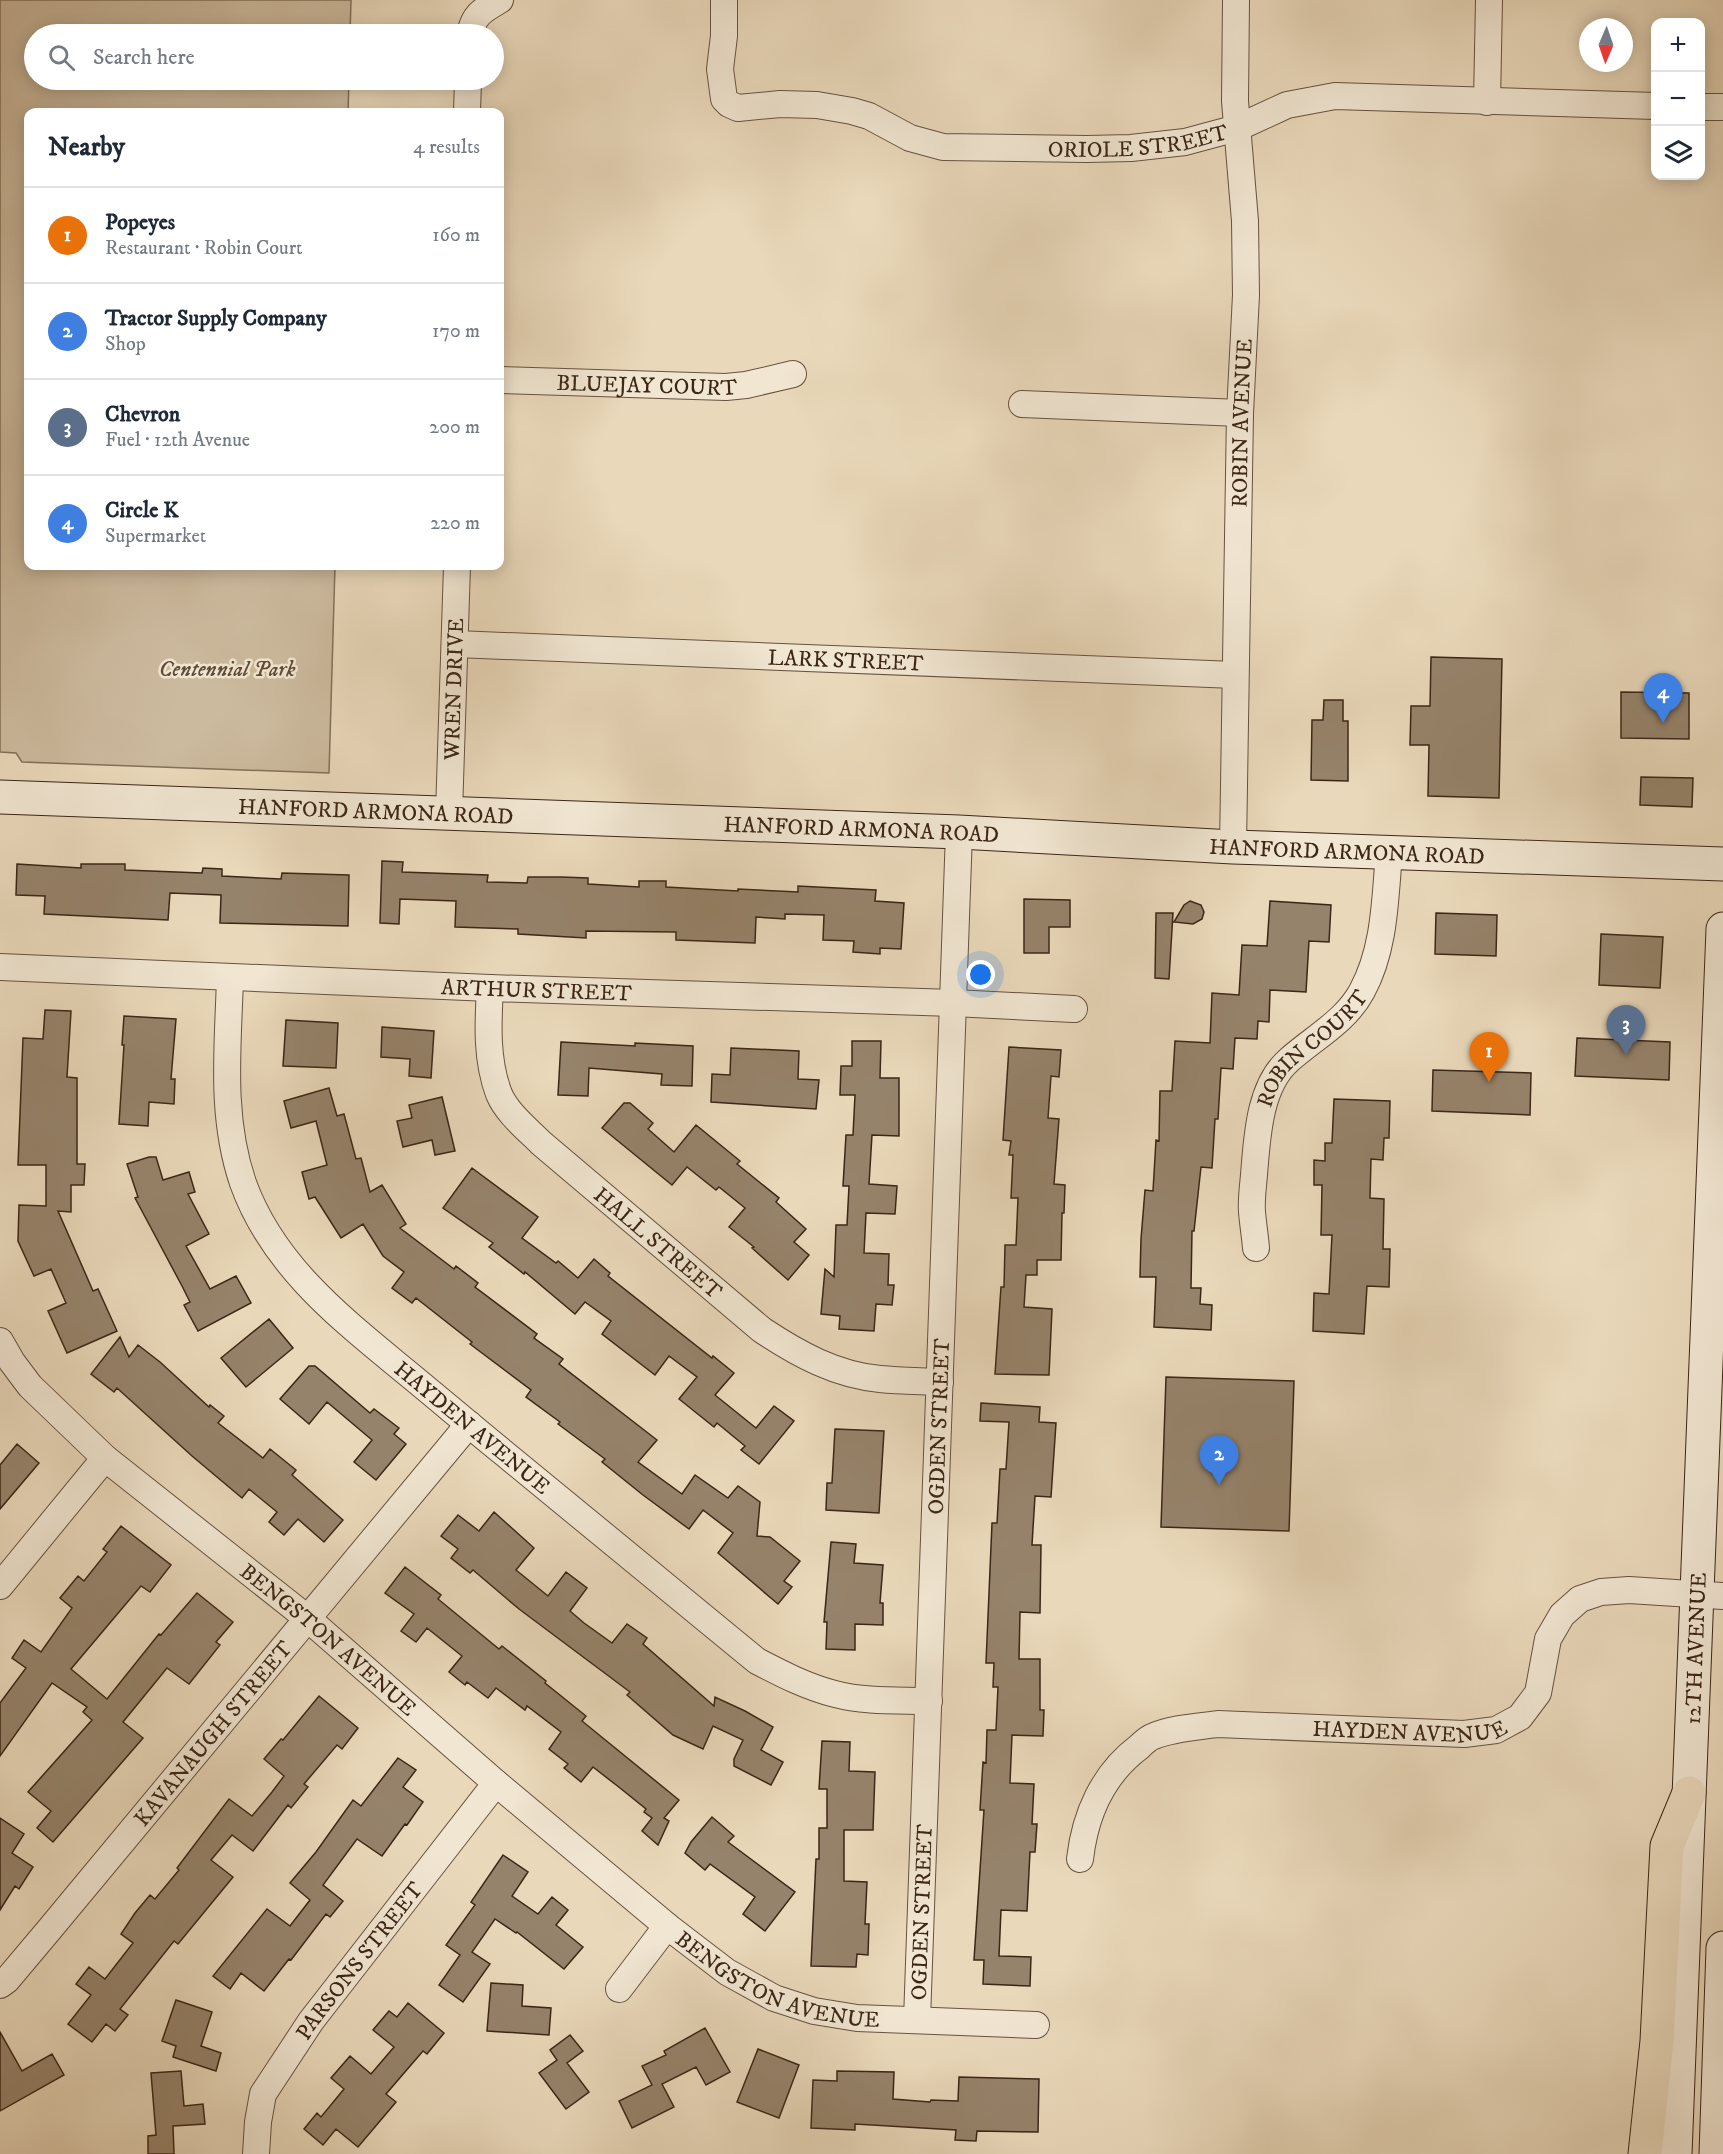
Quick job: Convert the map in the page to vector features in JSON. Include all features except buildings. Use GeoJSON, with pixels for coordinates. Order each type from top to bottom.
{"type":"FeatureCollection","features":[{"type":"Feature","properties":{"kind":"highway"},"geometry":{"type":"LineString","coordinates":[[1645,2154],[1657,2041],[1667,1846],[1689,1793]]}},
{"type":"Feature","properties":{"kind":"main road","name":"HANFORD ARMONA ROAD"},"geometry":{"type":"LineString","coordinates":[[0,797],[959,832],[1233,847],[1723,864]]}},
{"type":"Feature","properties":{"kind":"main road","name":"12TH AVENUE"},"geometry":{"type":"LineString","coordinates":[[1675,2154],[1689,1793],[1709,1595],[1723,929]]}},
{"type":"Feature","properties":{"kind":"main road"},"geometry":{"type":"LineString","coordinates":[[1716,2154],[1723,1948]]}},
{"type":"Feature","properties":{"kind":"street"},"geometry":{"type":"LineString","coordinates":[[472,24],[474,18],[483,10],[500,0]]}},
{"type":"Feature","properties":{"kind":"street","name":"ORIOLE STREET"},"geometry":{"type":"LineString","coordinates":[[724,0],[724,36],[720,69],[724,99],[729,105],[738,108],[780,104],[817,105],[852,111],[869,116],[910,138],[956,148],[1131,148],[1185,142],[1237,128],[1287,105],[1316,98],[1358,96],[1651,106]]}},
{"type":"Feature","properties":{"kind":"street","name":"ROBIN AVENUE"},"geometry":{"type":"LineString","coordinates":[[1233,847],[1240,413],[1246,295],[1245,221],[1235,101],[1236,0]]}},
{"type":"Feature","properties":{"kind":"street"},"geometry":{"type":"LineString","coordinates":[[1487,102],[1489,0]]}},
{"type":"Feature","properties":{"kind":"street"},"geometry":{"type":"LineString","coordinates":[[467,108],[468,90]]}},
{"type":"Feature","properties":{"kind":"street"},"geometry":{"type":"LineString","coordinates":[[1705,107],[1723,107]]}},
{"type":"Feature","properties":{"kind":"street","name":"BLUEJAY COURT"},"geometry":{"type":"LineString","coordinates":[[504,380],[726,387],[746,385],[793,374]]}},
{"type":"Feature","properties":{"kind":"street"},"geometry":{"type":"LineString","coordinates":[[1023,404],[1240,413]]}},
{"type":"Feature","properties":{"kind":"street","name":"WREN DRIVE"},"geometry":{"type":"LineString","coordinates":[[449,813],[457,570]]}},
{"type":"Feature","properties":{"kind":"street","name":"LARK STREET"},"geometry":{"type":"LineString","coordinates":[[456,644],[1235,675]]}},
{"type":"Feature","properties":{"kind":"street","name":"OGDEN STREET"},"geometry":{"type":"LineString","coordinates":[[917,2020],[959,832]]}},
{"type":"Feature","properties":{"kind":"street","name":"ROBIN COURT"},"geometry":{"type":"LineString","coordinates":[[1256,1248],[1252,1210],[1260,1113],[1273,1082],[1287,1062],[1347,1014],[1362,991],[1375,961],[1382,928],[1389,853]]}},
{"type":"Feature","properties":{"kind":"street","name":"ARTHUR STREET"},"geometry":{"type":"LineString","coordinates":[[0,968],[1074,1009]]}},
{"type":"Feature","properties":{"kind":"street","name":"HAYDEN AVENUE"},"geometry":{"type":"LineString","coordinates":[[230,978],[226,1099],[231,1139],[243,1184],[266,1230],[290,1265],[317,1296],[757,1661],[795,1681],[835,1694],[869,1700],[929,1701]]}},
{"type":"Feature","properties":{"kind":"street","name":"HALL STREET"},"geometry":{"type":"LineString","coordinates":[[490,988],[488,1022],[490,1059],[500,1095],[517,1120],[541,1143],[762,1330],[797,1353],[829,1367],[879,1379],[940,1382]]}},
{"type":"Feature","properties":{"kind":"street","name":"BENGSTON AVENUE"},"geometry":{"type":"LineString","coordinates":[[0,1341],[30,1386],[105,1458],[307,1618],[496,1783],[727,1972],[774,1998],[813,2012],[856,2018],[1036,2025]]}},
{"type":"Feature","properties":{"kind":"street","name":"KAVANAUGH STREET"},"geometry":{"type":"LineString","coordinates":[[0,1985],[57,1921],[469,1424]]}},
{"type":"Feature","properties":{"kind":"street"},"geometry":{"type":"LineString","coordinates":[[0,1586],[105,1458]]}},
{"type":"Feature","properties":{"kind":"street","name":"HAYDEN AVENUE"},"geometry":{"type":"LineString","coordinates":[[1080,1859],[1083,1836],[1106,1780],[1130,1754],[1152,1737],[1184,1728],[1218,1724],[1464,1734],[1496,1731],[1520,1717],[1538,1693],[1548,1639],[1562,1615],[1580,1599],[1610,1591],[1709,1595]]}},
{"type":"Feature","properties":{"kind":"street","name":"PARSONS STREET"},"geometry":{"type":"LineString","coordinates":[[256,2154],[263,2094],[311,2021],[496,1783]]}},
{"type":"Feature","properties":{"kind":"street","name":"BENGSTON AVENUE"},"geometry":{"type":"LineString","coordinates":[[619,1989],[668,1926]]}},
{"type":"Feature","properties":{"kind":"green space","name":"Centennial Park"},"geometry":{"type":"Polygon","coordinates":[[[0,0],[351,0],[350,24],[24,24],[24,90],[349,90],[348,108],[24,108],[24,570],[335,570],[329,773],[22,762],[16,753],[0,752],[0,0]]]}},
{"type":"Feature","properties":{"kind":"place","name":"Circle K"},"geometry":{"type":"Point","coordinates":[1663,723]}},
{"type":"Feature","properties":{"kind":"place","name":"Chevron"},"geometry":{"type":"Point","coordinates":[1626,1055]}},
{"type":"Feature","properties":{"kind":"place","name":"Popeyes"},"geometry":{"type":"Point","coordinates":[1489,1082]}},
{"type":"Feature","properties":{"kind":"place","name":"Tractor Supply Company"},"geometry":{"type":"Point","coordinates":[1219,1485]}}]}
